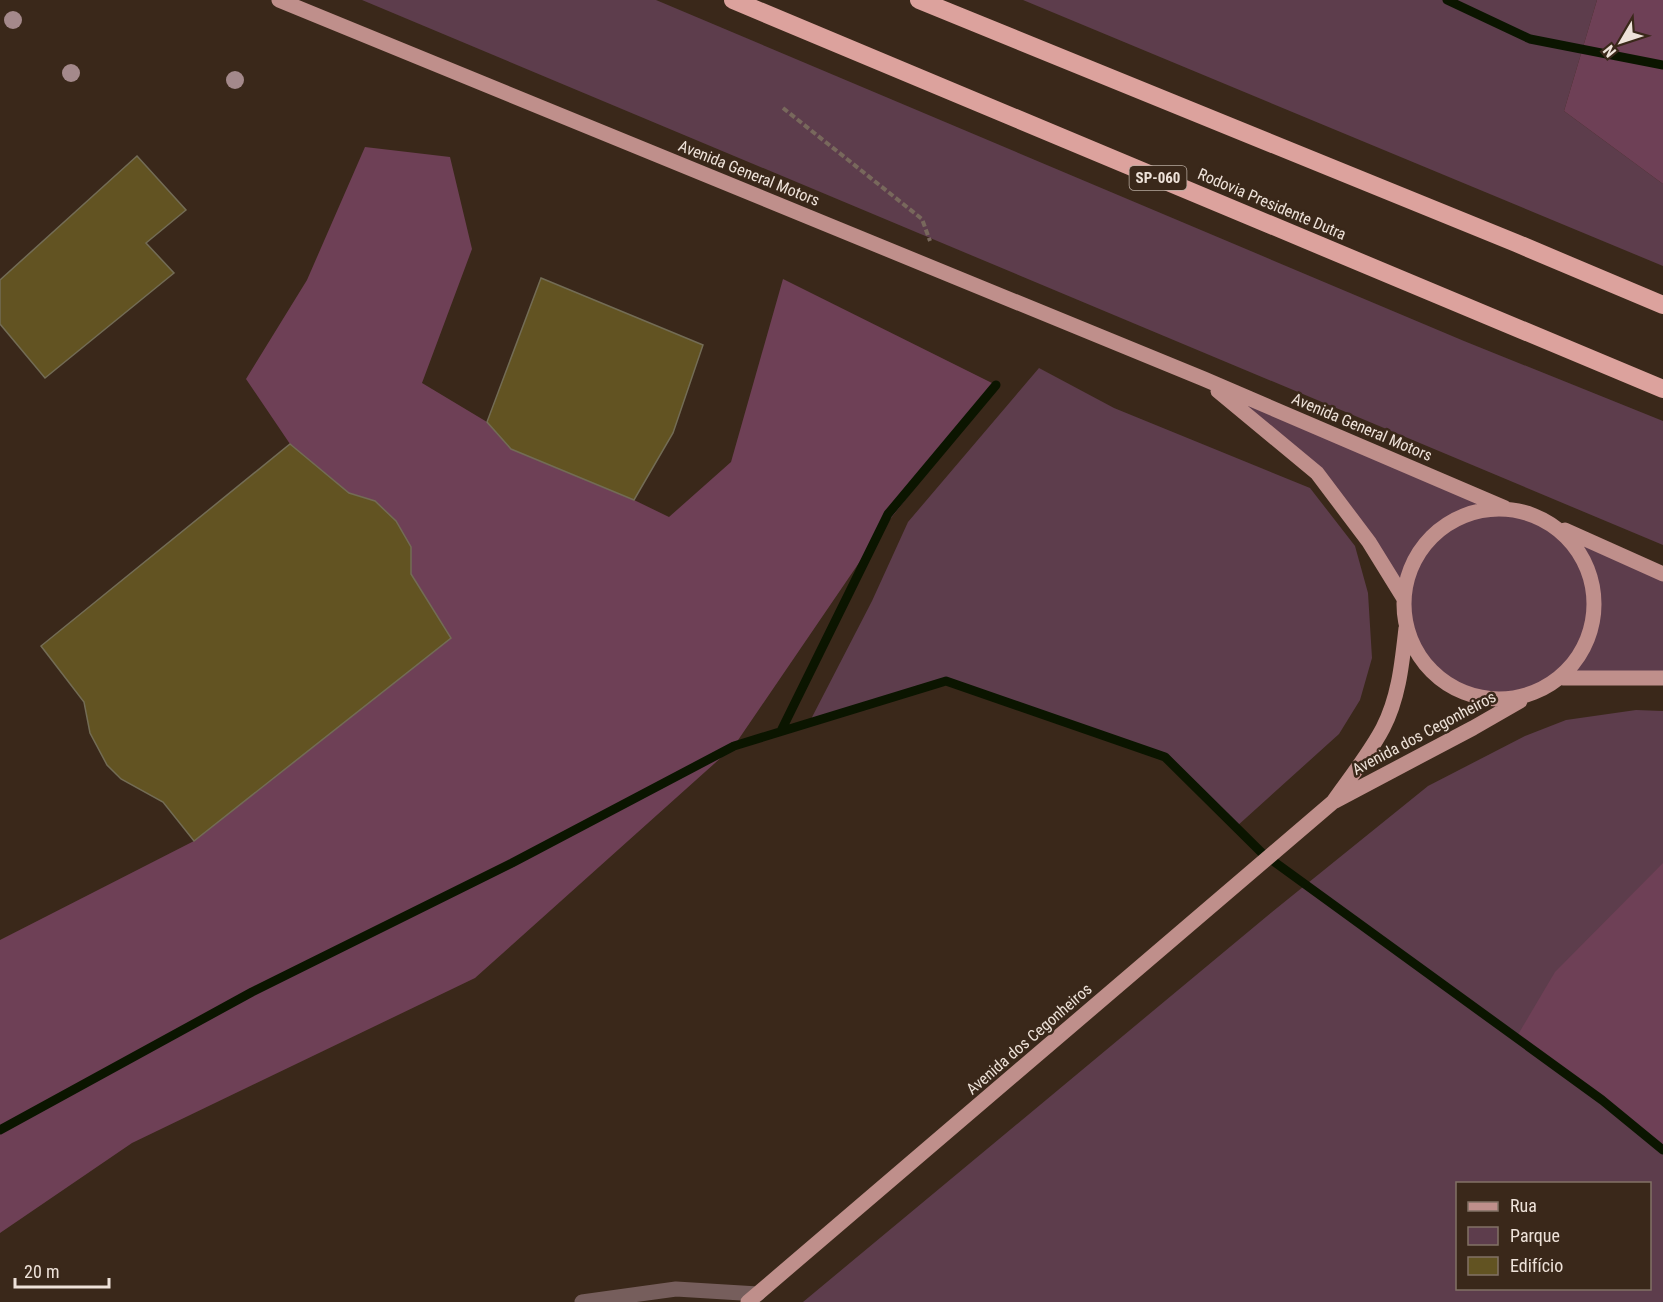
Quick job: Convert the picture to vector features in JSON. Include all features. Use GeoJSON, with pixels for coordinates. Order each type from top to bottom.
{"type":"FeatureCollection","features":[{"type":"Feature","properties":{"kind":"highway","name":"Rodovia Presidente Dutra"},"geometry":{"type":"LineString","coordinates":[[733,0],[1663,389]]}},
{"type":"Feature","properties":{"kind":"highway"},"geometry":{"type":"LineString","coordinates":[[919,0],[1663,305]]}},
{"type":"Feature","properties":{"kind":"main road","name":"Avenida General Motors"},"geometry":{"type":"LineString","coordinates":[[279,0],[1204,379],[1505,508],[1531,513],[1663,574]]}},
{"type":"Feature","properties":{"kind":"main road","name":"Avenida General Motors"},"geometry":{"type":"LineString","coordinates":[[1204,379],[1317,473],[1370,542],[1403,597]]}},
{"type":"Feature","properties":{"kind":"main road","name":"Avenida General Motors"},"geometry":{"type":"LineString","coordinates":[[1505,508],[1475,510],[1448,522],[1425,542],[1409,567],[1403,597],[1406,628],[1419,657],[1441,681],[1470,695],[1501,700],[1532,694],[1563,678],[1582,652],[1593,625],[1594,597],[1588,570],[1575,545],[1554,525]]}},
{"type":"Feature","properties":{"kind":"main road","name":"Avenida dos Cegonheiros"},"geometry":{"type":"LineString","coordinates":[[753,1298],[1333,802],[1383,729],[1395,699],[1406,628]]}},
{"type":"Feature","properties":{"kind":"main road","name":"Avenida General Motors"},"geometry":{"type":"LineString","coordinates":[[1563,678],[1663,678]]}},
{"type":"Feature","properties":{"kind":"main road","name":"Avenida dos Cegonheiros"},"geometry":{"type":"LineString","coordinates":[[1333,802],[1532,694]]}},
{"type":"Feature","properties":{"kind":"lane"},"geometry":{"type":"LineString","coordinates":[[582,1302],[676,1289],[753,1298]]}},
{"type":"Feature","properties":{"kind":"path"},"geometry":{"type":"LineString","coordinates":[[783,108],[922,219],[942,272]]}},
{"type":"Feature","properties":{"kind":"green space"},"geometry":{"type":"Polygon","coordinates":[[[362,0],[656,0],[1464,341],[1663,421],[1663,545],[362,0]]]}},
{"type":"Feature","properties":{"kind":"green space"},"geometry":{"type":"Polygon","coordinates":[[[1023,0],[1597,0],[1564,111],[1663,184],[1663,266],[1023,0]]]}},
{"type":"Feature","properties":{"kind":"green space"},"geometry":{"type":"Polygon","coordinates":[[[1039,368],[1114,408],[1310,488],[1355,546],[1368,593],[1372,658],[1360,700],[1339,734],[1236,827],[1165,757],[946,681],[809,723],[872,601],[908,522],[1039,368]]]}},
{"type":"Feature","properties":{"kind":"green space"},"geometry":{"type":"Polygon","coordinates":[[[1204,379],[1505,508],[1527,513],[1663,574],[1663,678],[1567,670],[1559,680],[1532,694],[1501,700],[1469,695],[1441,681],[1419,657],[1406,628],[1403,597],[1317,473],[1204,379]]]}},
{"type":"Feature","properties":{"kind":"green space"},"geometry":{"type":"Polygon","coordinates":[[[1636,710],[1663,711],[1663,1302],[803,1302],[1272,912],[1428,786],[1525,736],[1566,720],[1636,710]]]}},
{"type":"Feature","properties":{"kind":"shaded area"},"geometry":{"type":"Polygon","coordinates":[[[1597,0],[1663,0],[1663,184],[1564,111],[1597,0]]]}},
{"type":"Feature","properties":{"kind":"shaded area"},"geometry":{"type":"Polygon","coordinates":[[[365,147],[450,157],[472,249],[422,383],[487,422],[511,449],[669,517],[731,462],[783,279],[996,385],[880,532],[734,746],[475,978],[132,1143],[0,1233],[0,940],[194,841],[451,638],[411,574],[411,547],[400,529],[375,501],[349,493],[290,444],[246,379],[307,280],[365,147]]]}},
{"type":"Feature","properties":{"kind":"shaded area"},"geometry":{"type":"Polygon","coordinates":[[[1663,863],[1663,1153],[1516,1038],[1555,972],[1663,863]]]}},
{"type":"Feature","properties":{"kind":"building"},"geometry":{"type":"Polygon","coordinates":[[[137,156],[186,210],[146,243],[174,273],[45,378],[0,324],[0,280],[137,156]]]}},
{"type":"Feature","properties":{"kind":"building"},"geometry":{"type":"Polygon","coordinates":[[[541,278],[703,345],[673,433],[634,500],[511,449],[487,422],[541,278]]]}},
{"type":"Feature","properties":{"kind":"building"},"geometry":{"type":"Polygon","coordinates":[[[290,444],[349,493],[375,501],[396,521],[411,547],[411,574],[451,638],[194,841],[163,802],[121,779],[107,765],[90,733],[84,702],[41,646],[290,444]]]}},
{"type":"Feature","properties":{"kind":"waterway"},"geometry":{"type":"LineString","coordinates":[[1447,0],[1530,39],[1663,65]]}},
{"type":"Feature","properties":{"kind":"waterway"},"geometry":{"type":"LineString","coordinates":[[781,731],[888,514],[996,385]]}},
{"type":"Feature","properties":{"kind":"waterway"},"geometry":{"type":"LineString","coordinates":[[0,1130],[252,992],[512,863],[734,746],[946,681],[1165,757],[1262,853],[1602,1100],[1663,1150]]}}]}
